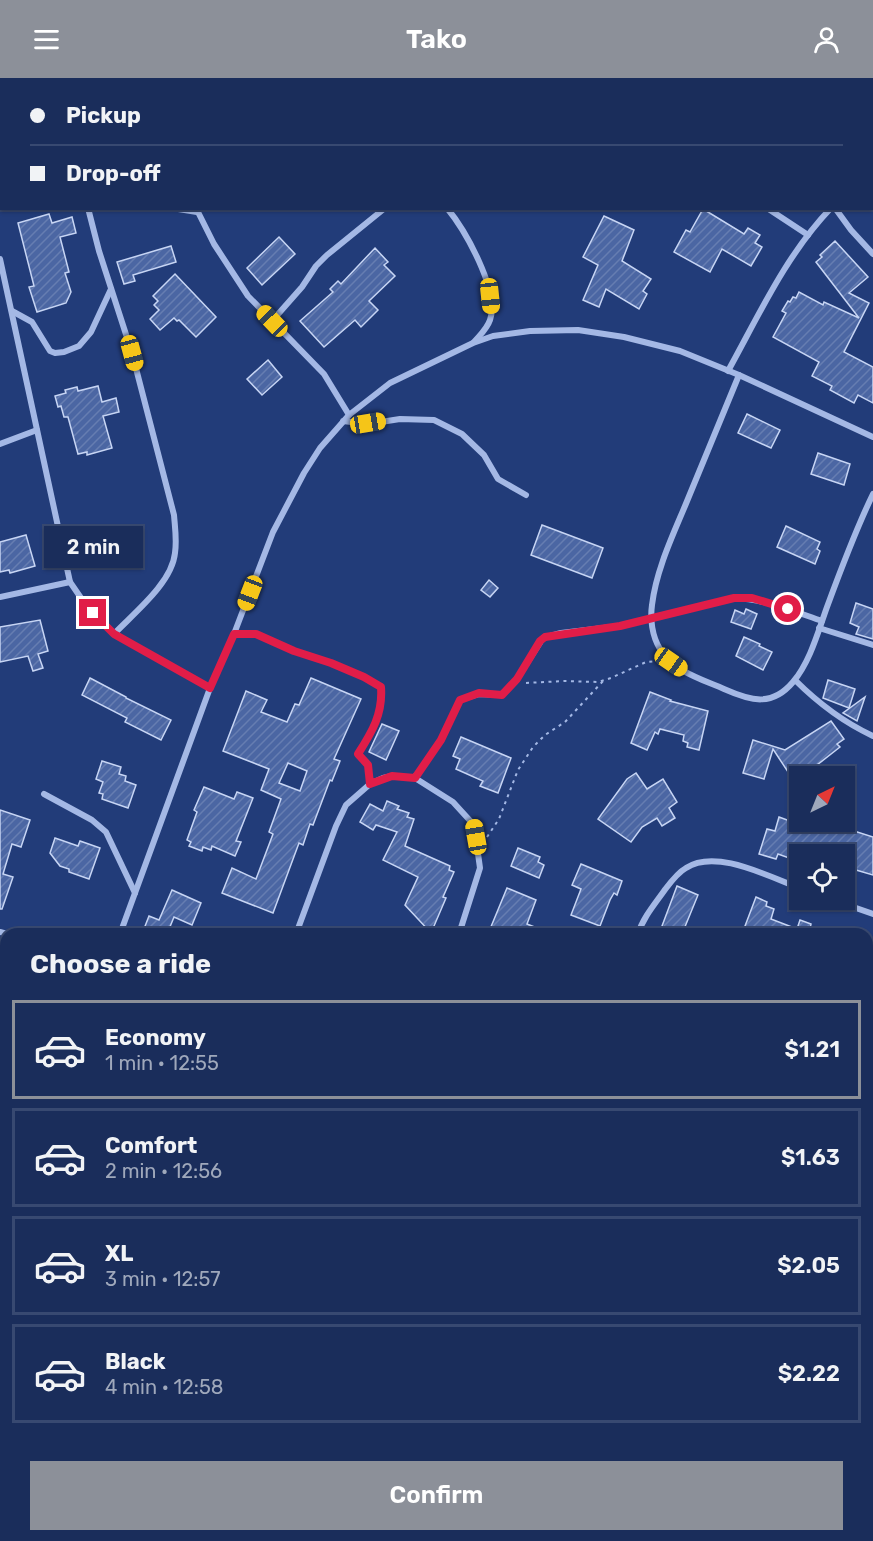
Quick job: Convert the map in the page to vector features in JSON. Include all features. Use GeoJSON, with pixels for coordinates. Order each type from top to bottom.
{"type":"FeatureCollection","features":[{"type":"Feature","properties":{"kind":"street"},"geometry":{"type":"LineString","coordinates":[[89,210],[132,353],[174,515],[176,533],[175,555],[168,573],[160,585],[114,634]]}},
{"type":"Feature","properties":{"kind":"street"},"geometry":{"type":"LineString","coordinates":[[197,210],[228,267],[249,296],[324,374],[349,415]]}},
{"type":"Feature","properties":{"kind":"street"},"geometry":{"type":"LineString","coordinates":[[272,321],[302,288],[316,266],[383,210]]}},
{"type":"Feature","properties":{"kind":"street"},"geometry":{"type":"LineString","coordinates":[[449,210],[473,246],[490,296],[491,319],[473,343]]}},
{"type":"Feature","properties":{"kind":"street"},"geometry":{"type":"LineString","coordinates":[[770,210],[808,235]]}},
{"type":"Feature","properties":{"kind":"street"},"geometry":{"type":"LineString","coordinates":[[728,371],[783,271],[808,235],[829,210]]}},
{"type":"Feature","properties":{"kind":"street"},"geometry":{"type":"LineString","coordinates":[[836,210],[873,254]]}},
{"type":"Feature","properties":{"kind":"street"},"geometry":{"type":"LineString","coordinates":[[0,259],[70,582],[81,598],[114,634],[210,688]]}},
{"type":"Feature","properties":{"kind":"street"},"geometry":{"type":"LineString","coordinates":[[12,310],[32,322],[50,351],[64,352],[79,346],[91,332],[111,289]]}},
{"type":"Feature","properties":{"kind":"street"},"geometry":{"type":"LineString","coordinates":[[122,928],[210,688],[234,634],[273,532],[320,448],[349,415],[390,383],[473,343],[493,336],[530,331],[578,330],[624,337],[680,351],[739,375],[873,436]]}},
{"type":"Feature","properties":{"kind":"street"},"geometry":{"type":"LineString","coordinates":[[739,375],[670,541],[652,603],[651,617],[656,641],[671,662],[729,691],[761,700],[775,698],[795,680],[805,663],[873,494]]}},
{"type":"Feature","properties":{"kind":"street"},"geometry":{"type":"LineString","coordinates":[[344,421],[368,423],[400,419],[434,420],[462,434],[484,455],[498,479],[526,495]]}},
{"type":"Feature","properties":{"kind":"street"},"geometry":{"type":"LineString","coordinates":[[0,444],[38,430]]}},
{"type":"Feature","properties":{"kind":"street"},"geometry":{"type":"LineString","coordinates":[[0,597],[70,582]]}},
{"type":"Feature","properties":{"kind":"street"},"geometry":{"type":"LineString","coordinates":[[415,778],[441,740],[460,700],[479,693],[502,695],[511,686],[540,641],[545,637],[620,626],[734,598],[752,598],[771,603],[873,645]]}},
{"type":"Feature","properties":{"kind":"street"},"geometry":{"type":"LineString","coordinates":[[234,634],[256,634],[294,651],[331,663],[381,687],[382,702],[372,732],[358,754],[368,765],[370,784]]}},
{"type":"Feature","properties":{"kind":"street"},"geometry":{"type":"LineString","coordinates":[[795,680],[818,703],[853,727],[873,736]]}},
{"type":"Feature","properties":{"kind":"street"},"geometry":{"type":"LineString","coordinates":[[298,928],[336,826],[350,800],[370,784],[392,776],[415,778],[461,809],[474,825],[480,868],[461,928]]}},
{"type":"Feature","properties":{"kind":"street"},"geometry":{"type":"LineString","coordinates":[[44,794],[92,820],[106,832],[135,893]]}},
{"type":"Feature","properties":{"kind":"street"},"geometry":{"type":"LineString","coordinates":[[641,928],[647,914],[670,883],[685,868],[699,862],[735,863],[789,884]]}},
{"type":"Feature","properties":{"kind":"street"},"geometry":{"type":"LineString","coordinates":[[855,908],[873,914]]}},
{"type":"Feature","properties":{"kind":"path"},"geometry":{"type":"LineString","coordinates":[[511,686],[551,681],[604,680],[645,662],[671,662]]}},
{"type":"Feature","properties":{"kind":"path"},"geometry":{"type":"LineString","coordinates":[[479,849],[499,819],[515,777],[533,747],[545,735],[565,722],[604,680]]}},
{"type":"Feature","properties":{"kind":"building"},"geometry":{"type":"Polygon","coordinates":[[[702,210],[705,210],[744,234],[748,228],[760,235],[755,243],[762,247],[751,266],[722,249],[710,272],[674,252],[686,230],[690,232],[702,210]]]}},
{"type":"Feature","properties":{"kind":"building"},"geometry":{"type":"Polygon","coordinates":[[[49,214],[52,223],[72,217],[76,233],[60,237],[69,272],[65,273],[71,292],[66,303],[37,312],[29,287],[34,286],[18,223],[49,214]]]}},
{"type":"Feature","properties":{"kind":"building"},"geometry":{"type":"Polygon","coordinates":[[[604,216],[634,230],[622,261],[651,279],[643,291],[647,294],[639,309],[606,289],[599,307],[583,300],[598,265],[583,257],[604,216]]]}},
{"type":"Feature","properties":{"kind":"building"},"geometry":{"type":"Polygon","coordinates":[[[279,237],[295,254],[262,285],[247,268],[279,237]]]}},
{"type":"Feature","properties":{"kind":"building"},"geometry":{"type":"Polygon","coordinates":[[[835,241],[868,277],[849,293],[869,303],[844,352],[873,367],[873,403],[858,395],[854,403],[830,390],[832,386],[812,376],[819,362],[773,337],[786,313],[782,311],[788,301],[790,302],[793,297],[796,298],[799,292],[823,305],[824,302],[859,318],[816,262],[835,241]]]}},
{"type":"Feature","properties":{"kind":"building"},"geometry":{"type":"Polygon","coordinates":[[[171,246],[176,262],[133,275],[135,281],[124,284],[117,262],[171,246]]]}},
{"type":"Feature","properties":{"kind":"building"},"geometry":{"type":"Polygon","coordinates":[[[375,248],[388,262],[384,265],[395,276],[369,301],[378,310],[361,327],[355,320],[324,347],[300,321],[333,292],[330,289],[338,281],[341,284],[375,248]]]}},
{"type":"Feature","properties":{"kind":"building"},"geometry":{"type":"Polygon","coordinates":[[[175,274],[216,317],[196,337],[174,318],[160,330],[150,319],[159,310],[154,305],[158,301],[153,296],[175,274]]]}},
{"type":"Feature","properties":{"kind":"building"},"geometry":{"type":"Polygon","coordinates":[[[268,360],[282,377],[262,395],[247,379],[268,360]]]}},
{"type":"Feature","properties":{"kind":"building"},"geometry":{"type":"Polygon","coordinates":[[[98,386],[102,402],[116,398],[119,412],[103,416],[112,448],[87,455],[87,452],[78,454],[68,417],[64,417],[55,396],[77,387],[78,391],[98,386]]]}},
{"type":"Feature","properties":{"kind":"building"},"geometry":{"type":"Polygon","coordinates":[[[747,414],[780,430],[771,448],[738,433],[747,414]]]}},
{"type":"Feature","properties":{"kind":"building"},"geometry":{"type":"Polygon","coordinates":[[[818,453],[850,464],[844,485],[811,474],[818,453]]]}},
{"type":"Feature","properties":{"kind":"building"},"geometry":{"type":"Polygon","coordinates":[[[542,525],[603,548],[592,578],[531,555],[542,525]]]}},
{"type":"Feature","properties":{"kind":"building"},"geometry":{"type":"Polygon","coordinates":[[[786,526],[820,542],[817,549],[820,551],[815,564],[777,547],[786,526]]]}},
{"type":"Feature","properties":{"kind":"building"},"geometry":{"type":"Polygon","coordinates":[[[124,528],[125,532],[132,530],[137,546],[128,548],[130,553],[111,559],[110,555],[103,557],[99,540],[112,536],[111,532],[124,528]]]}},
{"type":"Feature","properties":{"kind":"building"},"geometry":{"type":"Polygon","coordinates":[[[26,535],[35,566],[10,573],[9,570],[0,572],[0,542],[26,535]]]}},
{"type":"Feature","properties":{"kind":"building"},"geometry":{"type":"Polygon","coordinates":[[[489,580],[498,588],[490,597],[481,590],[489,580]]]}},
{"type":"Feature","properties":{"kind":"building"},"geometry":{"type":"Polygon","coordinates":[[[856,603],[873,609],[873,639],[856,634],[859,627],[850,623],[856,603]]]}},
{"type":"Feature","properties":{"kind":"building"},"geometry":{"type":"Polygon","coordinates":[[[746,609],[757,614],[751,629],[731,622],[735,610],[744,614],[746,609]]]}},
{"type":"Feature","properties":{"kind":"building"},"geometry":{"type":"Polygon","coordinates":[[[40,620],[48,651],[38,654],[43,668],[33,671],[28,656],[0,662],[0,627],[40,620]]]}},
{"type":"Feature","properties":{"kind":"building"},"geometry":{"type":"Polygon","coordinates":[[[744,637],[772,652],[763,670],[736,656],[744,637]]]}},
{"type":"Feature","properties":{"kind":"building"},"geometry":{"type":"Polygon","coordinates":[[[90,678],[171,720],[161,740],[125,722],[127,718],[82,695],[90,678]]]}},
{"type":"Feature","properties":{"kind":"building"},"geometry":{"type":"Polygon","coordinates":[[[311,678],[361,699],[334,759],[340,761],[332,781],[330,780],[313,825],[310,824],[303,845],[299,843],[273,913],[222,893],[232,868],[256,879],[273,834],[269,832],[281,799],[261,790],[269,769],[223,751],[246,691],[267,700],[261,712],[287,722],[295,704],[299,705],[311,678]],[[288,763],[279,783],[300,791],[307,771],[288,763]]]}},
{"type":"Feature","properties":{"kind":"building"},"geometry":{"type":"Polygon","coordinates":[[[828,680],[855,689],[849,708],[823,698],[828,680]]]}},
{"type":"Feature","properties":{"kind":"building"},"geometry":{"type":"Polygon","coordinates":[[[650,692],[670,701],[708,711],[699,750],[687,747],[688,743],[683,741],[684,735],[660,729],[658,734],[655,732],[647,750],[631,743],[650,692]]]}},
{"type":"Feature","properties":{"kind":"building"},"geometry":{"type":"Polygon","coordinates":[[[865,697],[857,721],[843,713],[865,697]]]}},
{"type":"Feature","properties":{"kind":"building"},"geometry":{"type":"Polygon","coordinates":[[[831,721],[844,739],[837,744],[840,747],[818,766],[789,766],[789,773],[773,749],[764,779],[743,773],[753,740],[785,750],[831,721]]]}},
{"type":"Feature","properties":{"kind":"building"},"geometry":{"type":"Polygon","coordinates":[[[382,724],[399,731],[386,760],[369,752],[382,724]]]}},
{"type":"Feature","properties":{"kind":"building"},"geometry":{"type":"Polygon","coordinates":[[[461,737],[511,758],[498,793],[480,786],[483,781],[456,769],[460,759],[453,756],[461,737]]]}},
{"type":"Feature","properties":{"kind":"building"},"geometry":{"type":"Polygon","coordinates":[[[102,761],[121,767],[119,774],[126,776],[125,781],[136,785],[128,808],[102,799],[103,794],[99,793],[103,782],[96,779],[102,761]]]}},
{"type":"Feature","properties":{"kind":"building"},"geometry":{"type":"Polygon","coordinates":[[[636,773],[647,789],[663,779],[677,802],[669,808],[675,818],[662,826],[657,818],[642,827],[631,842],[598,819],[627,779],[636,773]]]}},
{"type":"Feature","properties":{"kind":"building"},"geometry":{"type":"Polygon","coordinates":[[[204,787],[234,799],[237,792],[253,798],[236,841],[241,842],[235,856],[212,846],[211,850],[203,847],[202,851],[189,846],[191,842],[187,840],[197,812],[194,810],[204,787]]]}},
{"type":"Feature","properties":{"kind":"building"},"geometry":{"type":"Polygon","coordinates":[[[387,801],[399,806],[397,809],[409,813],[407,817],[414,819],[405,846],[450,866],[449,870],[454,872],[433,928],[426,928],[405,905],[418,877],[383,860],[397,832],[376,825],[373,830],[360,822],[370,804],[383,811],[387,801]]]}},
{"type":"Feature","properties":{"kind":"building"},"geometry":{"type":"Polygon","coordinates":[[[0,810],[30,820],[21,847],[12,844],[3,874],[13,877],[2,909],[0,909],[0,810]]]}},
{"type":"Feature","properties":{"kind":"building"},"geometry":{"type":"Polygon","coordinates":[[[779,817],[789,821],[789,832],[855,831],[873,837],[873,875],[856,870],[855,873],[855,844],[789,844],[789,858],[778,854],[776,859],[759,854],[767,829],[775,831],[779,817]]]}},
{"type":"Feature","properties":{"kind":"building"},"geometry":{"type":"Polygon","coordinates":[[[55,838],[78,846],[80,841],[100,848],[89,879],[60,866],[50,853],[55,838]]]}},
{"type":"Feature","properties":{"kind":"building"},"geometry":{"type":"Polygon","coordinates":[[[518,848],[540,857],[538,862],[544,865],[539,878],[511,866],[518,848]]]}},
{"type":"Feature","properties":{"kind":"building"},"geometry":{"type":"Polygon","coordinates":[[[581,864],[622,881],[617,895],[614,893],[610,900],[600,926],[571,915],[581,889],[572,885],[581,864]]]}},
{"type":"Feature","properties":{"kind":"building"},"geometry":{"type":"Polygon","coordinates":[[[677,886],[698,895],[684,928],[661,928],[677,886]]]}},
{"type":"Feature","properties":{"kind":"building"},"geometry":{"type":"Polygon","coordinates":[[[507,888],[536,900],[527,924],[537,928],[490,928],[507,888]]]}},
{"type":"Feature","properties":{"kind":"building"},"geometry":{"type":"Polygon","coordinates":[[[172,890],[201,903],[192,925],[174,917],[169,928],[144,928],[149,916],[159,920],[172,890]]]}},
{"type":"Feature","properties":{"kind":"building"},"geometry":{"type":"Polygon","coordinates":[[[756,897],[767,902],[766,906],[774,909],[771,919],[794,928],[744,928],[756,897]]]}},
{"type":"Feature","properties":{"kind":"building"},"geometry":{"type":"Polygon","coordinates":[[[800,920],[811,924],[810,928],[797,928],[800,920]]]}},
{"type":"Feature","properties":{"kind":"route"},"geometry":{"type":"LineString","coordinates":[[93,613],[114,634],[210,688],[234,634],[256,634],[294,651],[331,663],[381,687],[382,702],[372,732],[358,754],[368,765],[370,784],[392,776],[415,778],[441,740],[460,700],[479,693],[502,695],[517,679],[540,641],[545,637],[620,626],[734,598],[752,598],[788,609]]}}]}
